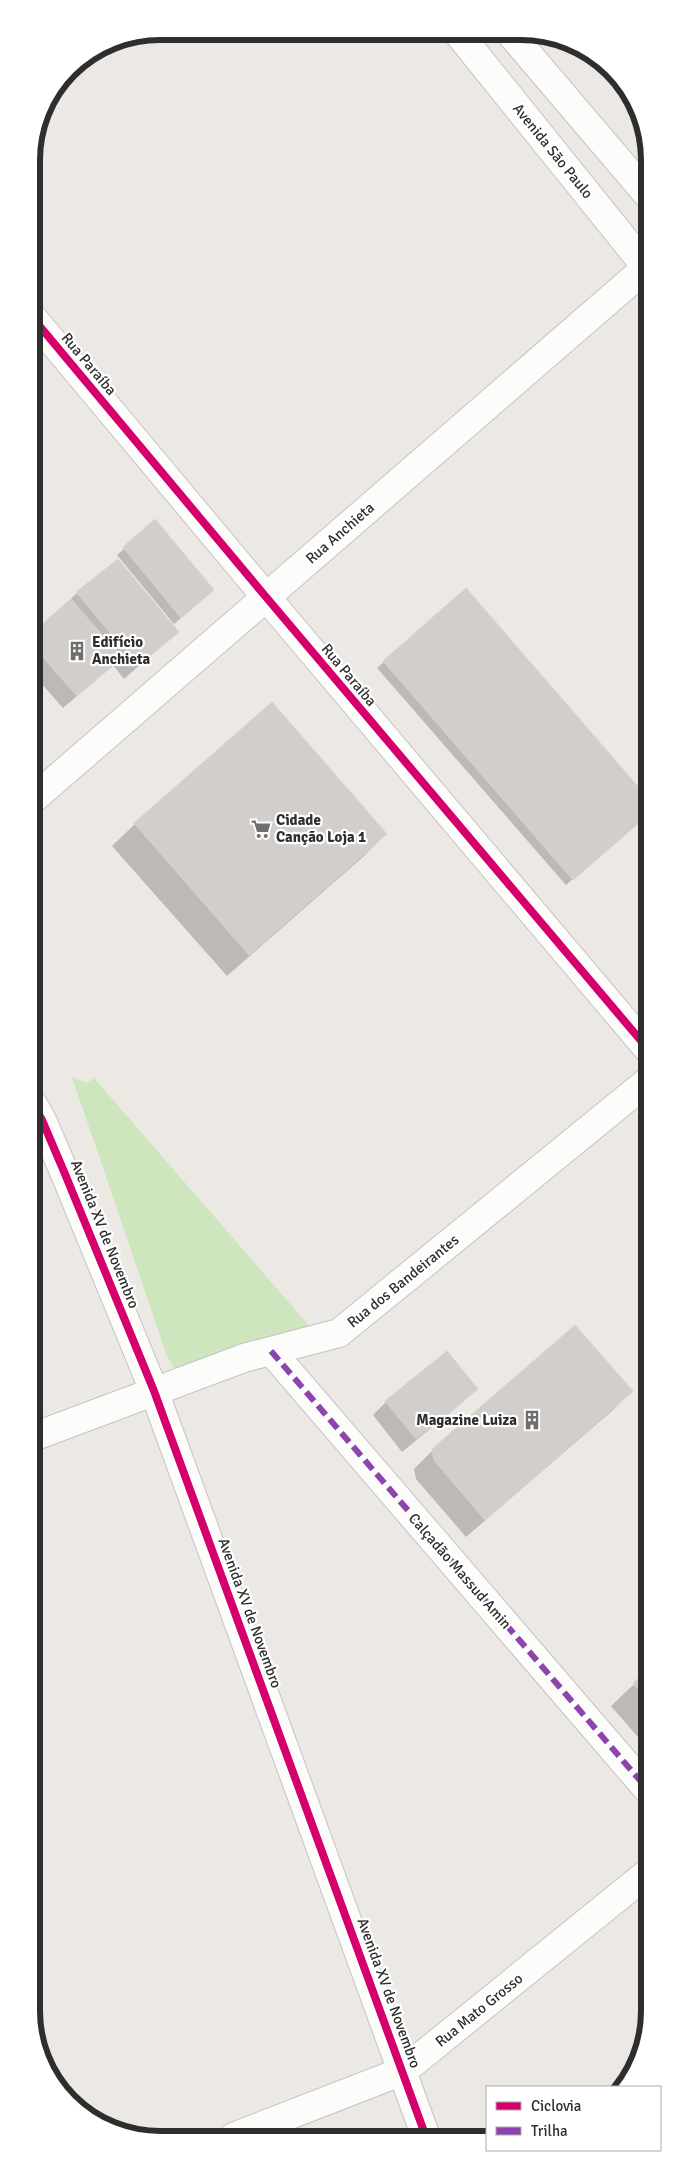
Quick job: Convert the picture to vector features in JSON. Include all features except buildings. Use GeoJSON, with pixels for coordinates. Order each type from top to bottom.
{"type":"FeatureCollection","features":[{"type":"Feature","properties":{"kind":"street","name":"Avenida São Paulo"},"geometry":{"type":"LineString","coordinates":[[464,40],[641,261]]}},
{"type":"Feature","properties":{"kind":"street"},"geometry":{"type":"LineString","coordinates":[[516,40],[641,187]]}},
{"type":"Feature","properties":{"kind":"street"},"geometry":{"type":"LineString","coordinates":[[517,106],[550,79]]}},
{"type":"Feature","properties":{"kind":"street","name":"Rua Anchieta"},"geometry":{"type":"LineString","coordinates":[[40,793],[641,273]]}},
{"type":"Feature","properties":{"kind":"street","name":"Rua Paraíba"},"geometry":{"type":"LineString","coordinates":[[40,327],[641,1041]]}},
{"type":"Feature","properties":{"kind":"street","name":"Rua dos Bandeirantes"},"geometry":{"type":"LineString","coordinates":[[40,1434],[244,1358],[340,1333],[641,1087]]}},
{"type":"Feature","properties":{"kind":"street","name":"Avenida XV de Novembro"},"geometry":{"type":"LineString","coordinates":[[40,1116],[66,1174],[154,1391],[424,2131]]}},
{"type":"Feature","properties":{"kind":"street","name":"Calçadão Massud Amin"},"geometry":{"type":"LineString","coordinates":[[271,1351],[641,1782]]}},
{"type":"Feature","properties":{"kind":"street","name":"Rua Mato Grosso"},"geometry":{"type":"LineString","coordinates":[[249,2131],[403,2071],[641,1878]]}},
{"type":"Feature","properties":{"kind":"green space"},"geometry":{"type":"Polygon","coordinates":[[[72,1077],[87,1083],[94,1078],[318,1336],[176,1370],[167,1356],[72,1077]]]}},
{"type":"Feature","properties":{"kind":"marked path"},"geometry":{"type":"LineString","coordinates":[[271,1351],[641,1782]]}},
{"type":"Feature","properties":{"kind":"cycle path"},"geometry":{"type":"LineString","coordinates":[[40,327],[641,1041]]}},
{"type":"Feature","properties":{"kind":"cycle path"},"geometry":{"type":"LineString","coordinates":[[40,1116],[154,1391],[424,2131]]}},
{"type":"Feature","properties":{"kind":"place","name":"Edifício Anchieta"},"geometry":{"type":"Point","coordinates":[77,651]}},
{"type":"Feature","properties":{"kind":"place","name":"Cidade Canção Loja 1"},"geometry":{"type":"Point","coordinates":[261,829]}},
{"type":"Feature","properties":{"kind":"place","name":"Magazine Luiza"},"geometry":{"type":"Point","coordinates":[532,1420]}}]}
